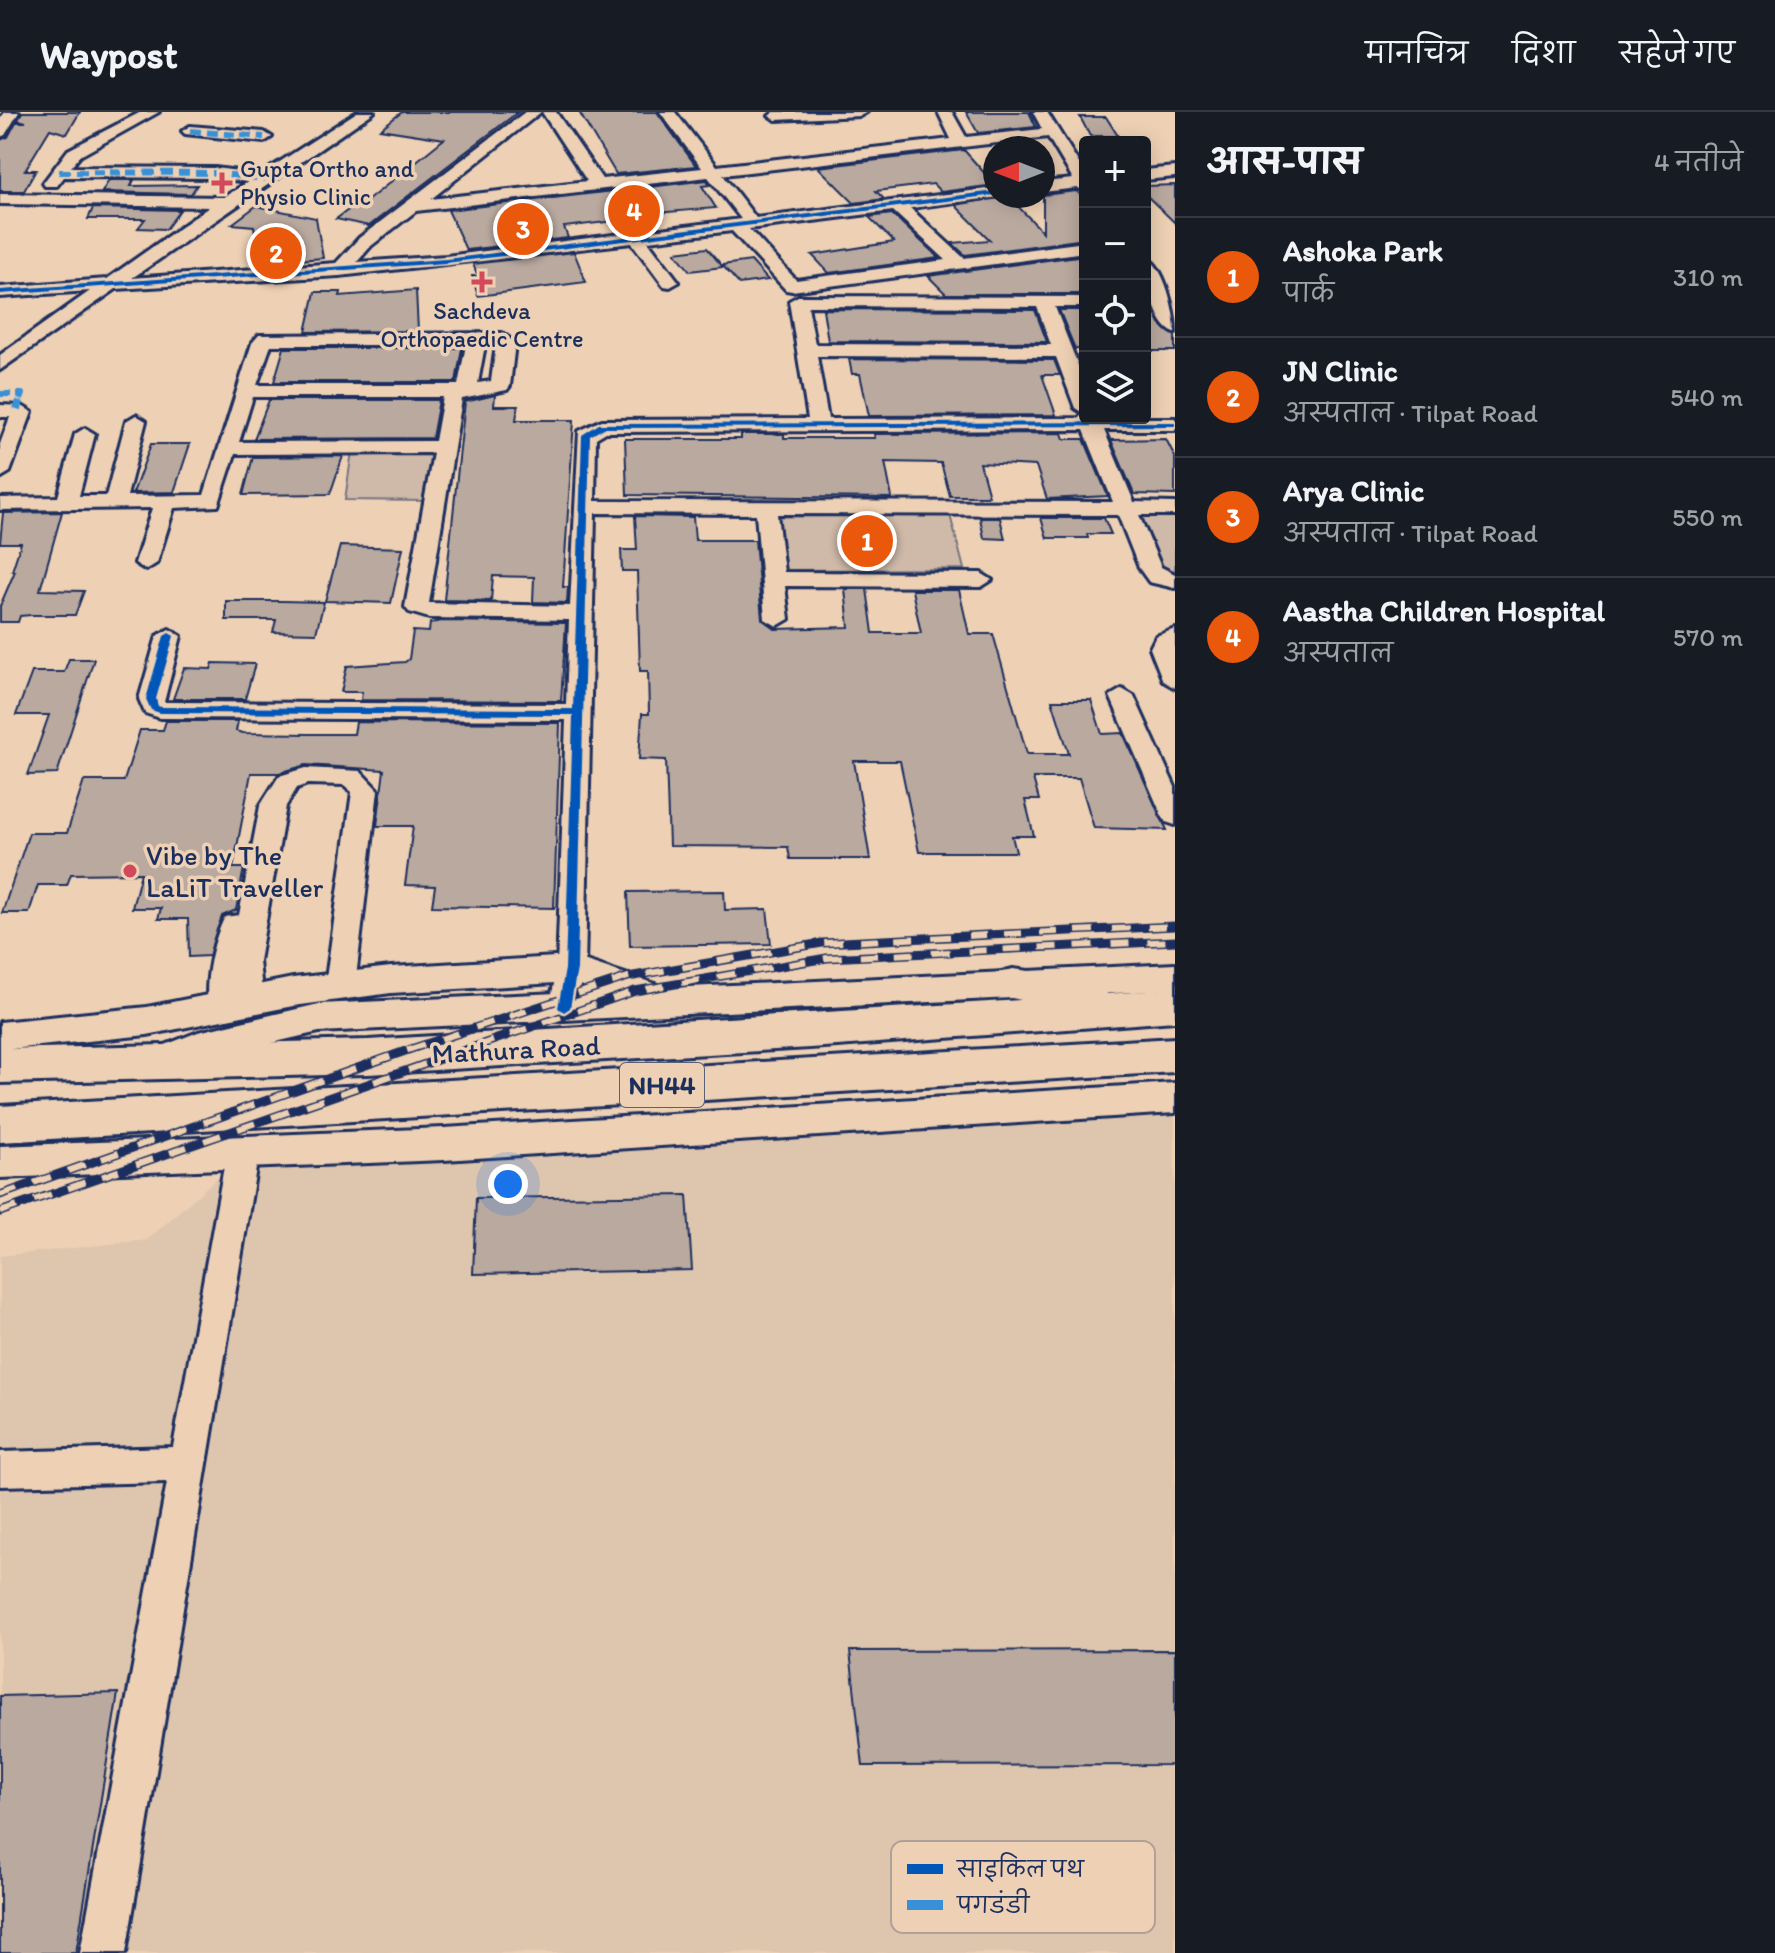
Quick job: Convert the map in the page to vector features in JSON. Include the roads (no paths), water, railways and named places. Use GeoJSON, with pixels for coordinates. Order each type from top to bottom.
{"type":"FeatureCollection","features":[{"type":"Feature","properties":{"kind":"highway"},"geometry":{"type":"LineString","coordinates":[[1013,984],[1175,999]]}},
{"type":"Feature","properties":{"kind":"highway","name":"Mathura Road"},"geometry":{"type":"LineString","coordinates":[[0,1066],[368,1057],[794,1033],[1175,1005]]}},
{"type":"Feature","properties":{"kind":"highway","name":"Mathura Road"},"geometry":{"type":"LineString","coordinates":[[0,1124],[1175,1055]]}},
{"type":"Feature","properties":{"kind":"main road"},"geometry":{"type":"LineString","coordinates":[[0,1036],[95,1029],[340,986],[571,969],[680,1002]]}},
{"type":"Feature","properties":{"kind":"main road"},"geometry":{"type":"LineString","coordinates":[[159,1063],[212,1042],[319,1018],[1175,977]]}},
{"type":"Feature","properties":{"kind":"main road"},"geometry":{"type":"LineString","coordinates":[[0,1162],[444,1144],[1175,1098]]}},
{"type":"Feature","properties":{"kind":"main road","name":"Mathura Road"},"geometry":{"type":"LineString","coordinates":[[0,1148],[47,1121]]}},
{"type":"Feature","properties":{"kind":"street"},"geometry":{"type":"LineString","coordinates":[[0,132],[12,112]]}},
{"type":"Feature","properties":{"kind":"street"},"geometry":{"type":"LineString","coordinates":[[39,200],[80,149],[152,112]]}},
{"type":"Feature","properties":{"kind":"street"},"geometry":{"type":"LineString","coordinates":[[0,364],[133,266],[367,112]]}},
{"type":"Feature","properties":{"kind":"street"},"geometry":{"type":"LineString","coordinates":[[339,271],[365,242],[534,112]]}},
{"type":"Feature","properties":{"kind":"street"},"geometry":{"type":"LineString","coordinates":[[549,112],[598,185]]}},
{"type":"Feature","properties":{"kind":"street"},"geometry":{"type":"LineString","coordinates":[[667,112],[714,172],[744,224],[787,284],[798,286],[1079,248]]}},
{"type":"Feature","properties":{"kind":"street"},"geometry":{"type":"LineString","coordinates":[[945,112],[961,143]]}},
{"type":"Feature","properties":{"kind":"street"},"geometry":{"type":"LineString","coordinates":[[1040,112],[1079,175]]}},
{"type":"Feature","properties":{"kind":"street"},"geometry":{"type":"LineString","coordinates":[[180,146],[197,114]]}},
{"type":"Feature","properties":{"kind":"street"},"geometry":{"type":"LineString","coordinates":[[774,114],[807,149]]}},
{"type":"Feature","properties":{"kind":"street"},"geometry":{"type":"LineString","coordinates":[[774,114],[868,119],[896,150]]}},
{"type":"Feature","properties":{"kind":"street"},"geometry":{"type":"LineString","coordinates":[[190,131],[264,137]]}},
{"type":"Feature","properties":{"kind":"street"},"geometry":{"type":"LineString","coordinates":[[413,206],[714,172],[807,149],[896,150],[1052,132]]}},
{"type":"Feature","properties":{"kind":"street"},"geometry":{"type":"LineString","coordinates":[[59,172],[215,173],[265,179]]}},
{"type":"Feature","properties":{"kind":"street"},"geometry":{"type":"LineString","coordinates":[[1151,174],[1175,172]]}},
{"type":"Feature","properties":{"kind":"street"},"geometry":{"type":"LineString","coordinates":[[1055,186],[1079,183]]}},
{"type":"Feature","properties":{"kind":"street"},"geometry":{"type":"LineString","coordinates":[[0,292],[339,271],[983,194]]}},
{"type":"Feature","properties":{"kind":"street"},"geometry":{"type":"LineString","coordinates":[[0,199],[228,202]]}},
{"type":"Feature","properties":{"kind":"street"},"geometry":{"type":"LineString","coordinates":[[897,205],[960,264]]}},
{"type":"Feature","properties":{"kind":"street"},"geometry":{"type":"LineString","coordinates":[[637,238],[670,282]]}},
{"type":"Feature","properties":{"kind":"street"},"geometry":{"type":"LineString","coordinates":[[133,266],[159,282]]}},
{"type":"Feature","properties":{"kind":"street"},"geometry":{"type":"LineString","coordinates":[[1149,280],[1153,301],[1175,327]]}},
{"type":"Feature","properties":{"kind":"street"},"geometry":{"type":"LineString","coordinates":[[819,424],[798,301],[1079,302]]}},
{"type":"Feature","properties":{"kind":"street"},"geometry":{"type":"LineString","coordinates":[[1044,302],[1079,391]]}},
{"type":"Feature","properties":{"kind":"street"},"geometry":{"type":"LineString","coordinates":[[0,504],[165,501],[212,496],[261,343],[271,337],[477,337],[505,341],[500,386],[463,390],[246,391]]}},
{"type":"Feature","properties":{"kind":"street"},"geometry":{"type":"LineString","coordinates":[[477,337],[463,390],[453,397],[417,607],[429,611],[580,613]]}},
{"type":"Feature","properties":{"kind":"street"},"geometry":{"type":"LineString","coordinates":[[806,350],[1063,351]]}},
{"type":"Feature","properties":{"kind":"street"},"geometry":{"type":"LineString","coordinates":[[0,394],[22,394],[8,411],[22,414],[1,466]]}},
{"type":"Feature","properties":{"kind":"street"},"geometry":{"type":"LineString","coordinates":[[564,1008],[571,969],[586,435],[595,427],[1079,416]]}},
{"type":"Feature","properties":{"kind":"street"},"geometry":{"type":"LineString","coordinates":[[115,502],[136,421]]}},
{"type":"Feature","properties":{"kind":"street"},"geometry":{"type":"LineString","coordinates":[[1151,422],[1175,424]]}},
{"type":"Feature","properties":{"kind":"street"},"geometry":{"type":"LineString","coordinates":[[1092,424],[1152,573],[1163,580],[1175,581]]}},
{"type":"Feature","properties":{"kind":"street"},"geometry":{"type":"LineString","coordinates":[[67,502],[85,434]]}},
{"type":"Feature","properties":{"kind":"street"},"geometry":{"type":"LineString","coordinates":[[227,448],[444,447]]}},
{"type":"Feature","properties":{"kind":"street"},"geometry":{"type":"LineString","coordinates":[[146,563],[165,501]]}},
{"type":"Feature","properties":{"kind":"street"},"geometry":{"type":"LineString","coordinates":[[585,507],[1175,509]]}},
{"type":"Feature","properties":{"kind":"street"},"geometry":{"type":"LineString","coordinates":[[766,508],[777,619]]}},
{"type":"Feature","properties":{"kind":"street"},"geometry":{"type":"LineString","coordinates":[[773,579],[981,580]]}},
{"type":"Feature","properties":{"kind":"street"},"geometry":{"type":"LineString","coordinates":[[169,636],[151,699],[154,708],[160,710],[576,712]]}},
{"type":"Feature","properties":{"kind":"street"},"geometry":{"type":"LineString","coordinates":[[1175,636],[1164,641],[1162,648],[1175,681]]}},
{"type":"Feature","properties":{"kind":"street"},"geometry":{"type":"LineString","coordinates":[[1122,696],[1175,816]]}},
{"type":"Feature","properties":{"kind":"street"},"geometry":{"type":"LineString","coordinates":[[251,871],[249,861],[258,795],[263,790],[306,776],[351,777],[365,790],[340,986]]}},
{"type":"Feature","properties":{"kind":"street"},"geometry":{"type":"LineString","coordinates":[[235,1005],[273,806],[288,782]]}},
{"type":"Feature","properties":{"kind":"street"},"geometry":{"type":"LineString","coordinates":[[235,1005],[224,962],[240,905]]}},
{"type":"Feature","properties":{"kind":"street"},"geometry":{"type":"LineString","coordinates":[[103,1953],[243,1150]]}},
{"type":"Feature","properties":{"kind":"street"},"geometry":{"type":"LineString","coordinates":[[0,1469],[188,1464]]}},
{"type":"Feature","properties":{"kind":"railway"},"geometry":{"type":"LineString","coordinates":[[0,1195],[411,1049],[628,977],[822,943],[1175,926]]}},
{"type":"Feature","properties":{"kind":"railway"},"geometry":{"type":"LineString","coordinates":[[0,1212],[635,991],[827,958],[1175,941]]}},
{"type":"Feature","properties":{"kind":"place","name":"Gupta Ortho and Physio Clinic"},"geometry":{"type":"Point","coordinates":[222,183]}},
{"type":"Feature","properties":{"kind":"place","name":"Aastha Children Hospital"},"geometry":{"type":"Point","coordinates":[634,211]}},
{"type":"Feature","properties":{"kind":"place","name":"Arya Clinic"},"geometry":{"type":"Point","coordinates":[523,229]}},
{"type":"Feature","properties":{"kind":"place","name":"JN Clinic"},"geometry":{"type":"Point","coordinates":[276,253]}},
{"type":"Feature","properties":{"kind":"place","name":"Sachdeva Orthopaedic Centre"},"geometry":{"type":"Point","coordinates":[482,282]}},
{"type":"Feature","properties":{"kind":"place","name":"Ashoka Park"},"geometry":{"type":"Point","coordinates":[867,541]}},
{"type":"Feature","properties":{"kind":"place","name":"Vibe by The LaLiT Traveller"},"geometry":{"type":"Point","coordinates":[130,871]}}]}
